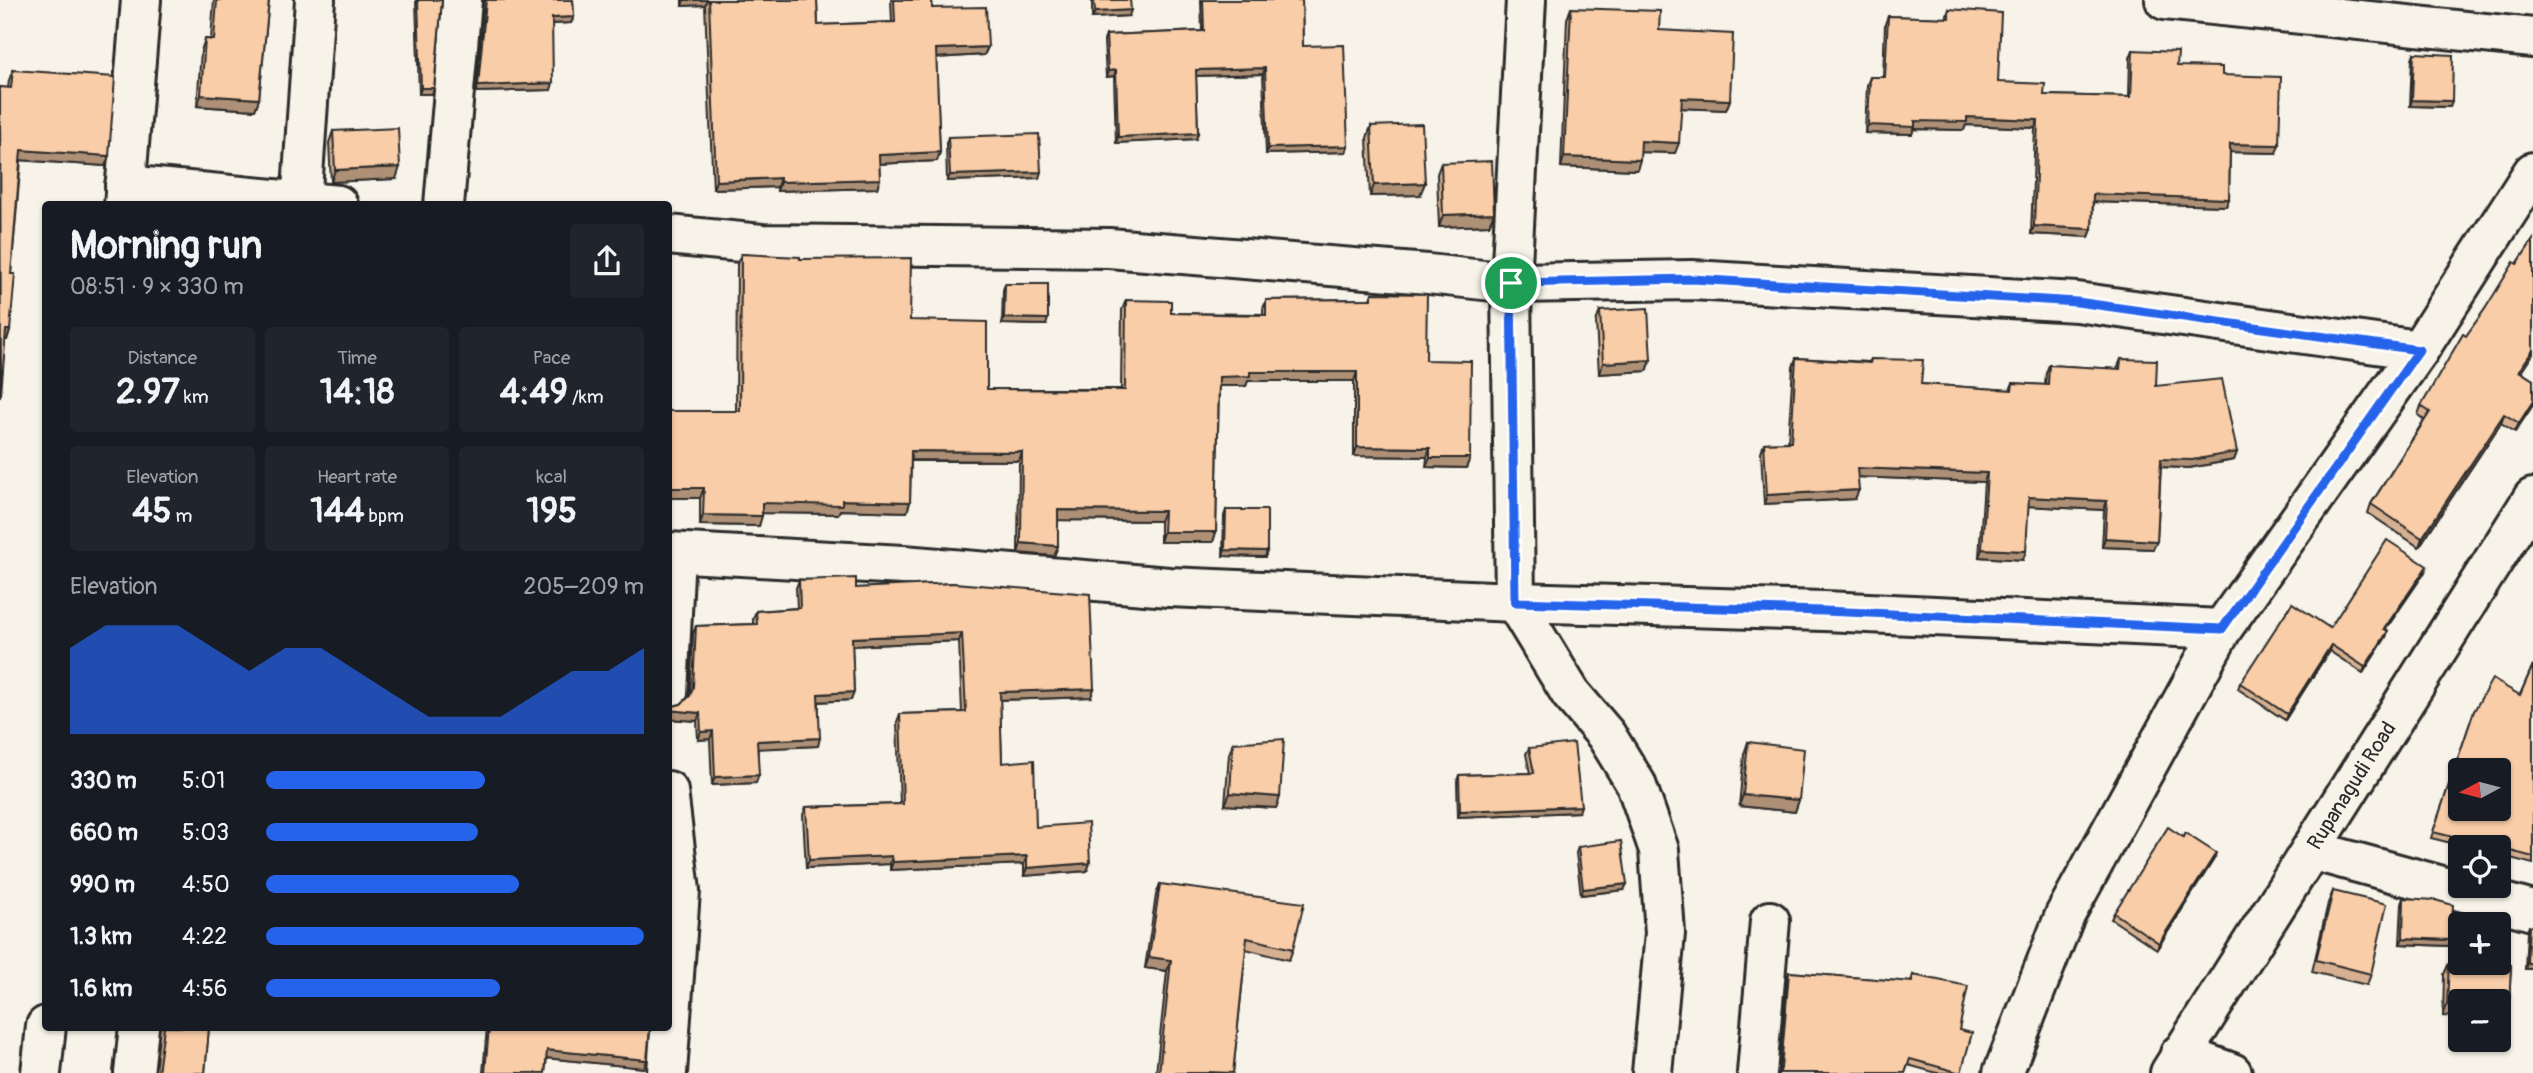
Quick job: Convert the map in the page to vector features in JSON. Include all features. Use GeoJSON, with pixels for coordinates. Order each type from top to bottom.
{"type":"FeatureCollection","features":[{"type":"Feature","properties":{"kind":"street"},"geometry":{"type":"LineString","coordinates":[[141,0],[125,195],[250,201]]}},
{"type":"Feature","properties":{"kind":"street"},"geometry":{"type":"LineString","coordinates":[[313,201],[315,0]]}},
{"type":"Feature","properties":{"kind":"street"},"geometry":{"type":"LineString","coordinates":[[444,201],[462,0]]}},
{"type":"Feature","properties":{"kind":"street"},"geometry":{"type":"LineString","coordinates":[[1526,0],[1511,283],[1515,602],[1571,694],[1606,735],[1636,784],[1659,850],[1665,933],[1652,1073]]}},
{"type":"Feature","properties":{"kind":"street"},"geometry":{"type":"LineString","coordinates":[[2165,0],[2533,38]]}},
{"type":"Feature","properties":{"kind":"street"},"geometry":{"type":"LineString","coordinates":[[2003,1073],[2065,915],[2222,629],[2419,350],[2533,172]]}},
{"type":"Feature","properties":{"kind":"street"},"geometry":{"type":"LineString","coordinates":[[672,235],[762,244],[1109,248],[1511,283],[1692,279],[2077,302],[2419,350]]}},
{"type":"Feature","properties":{"kind":"street","name":"Rupanagudi Road"},"geometry":{"type":"LineString","coordinates":[[2175,1063],[2529,511]]}},
{"type":"Feature","properties":{"kind":"street"},"geometry":{"type":"LineString","coordinates":[[672,552],[903,565],[1169,587],[1515,602],[1824,611],[2222,629]]}},
{"type":"Feature","properties":{"kind":"street"},"geometry":{"type":"LineString","coordinates":[[672,825],[680,891],[672,1003]]}},
{"type":"Feature","properties":{"kind":"street"},"geometry":{"type":"LineString","coordinates":[[2311,850],[2533,911]]}},
{"type":"Feature","properties":{"kind":"street"},"geometry":{"type":"LineString","coordinates":[[1757,1073],[1770,921]]}},
{"type":"Feature","properties":{"kind":"street"},"geometry":{"type":"LineString","coordinates":[[41,1073],[45,1031]]}},
{"type":"Feature","properties":{"kind":"street"},"geometry":{"type":"LineString","coordinates":[[134,1073],[139,1031]]}},
{"type":"Feature","properties":{"kind":"street"},"geometry":{"type":"LineString","coordinates":[[667,1073],[670,1031]]}},
{"type":"Feature","properties":{"kind":"street"},"geometry":{"type":"LineString","coordinates":[[2175,1063],[2232,1073]]}},
{"type":"Feature","properties":{"kind":"building"},"geometry":{"type":"Polygon","coordinates":[[[217,0],[269,0],[259,99],[201,95],[205,39],[214,40],[217,0]]]}},
{"type":"Feature","properties":{"kind":"building"},"geometry":{"type":"Polygon","coordinates":[[[418,0],[442,0],[434,88],[421,88],[418,0]]]}},
{"type":"Feature","properties":{"kind":"building"},"geometry":{"type":"Polygon","coordinates":[[[486,0],[573,0],[574,17],[552,18],[553,83],[478,86],[486,0]]]}},
{"type":"Feature","properties":{"kind":"building"},"geometry":{"type":"Polygon","coordinates":[[[709,0],[817,0],[818,25],[895,22],[894,0],[932,0],[932,8],[986,7],[988,47],[936,49],[940,152],[879,155],[880,179],[780,182],[780,178],[716,181],[709,0]]]}},
{"type":"Feature","properties":{"kind":"building"},"geometry":{"type":"Polygon","coordinates":[[[1094,0],[1130,0],[1131,10],[1095,12],[1094,0]]]}},
{"type":"Feature","properties":{"kind":"building"},"geometry":{"type":"Polygon","coordinates":[[[1203,0],[1302,0],[1303,46],[1344,45],[1348,146],[1268,148],[1265,68],[1196,70],[1198,133],[1118,137],[1116,70],[1108,71],[1106,35],[1204,31],[1203,0]]]}},
{"type":"Feature","properties":{"kind":"building"},"geometry":{"type":"Polygon","coordinates":[[[1571,8],[1660,11],[1659,30],[1733,34],[1730,100],[1682,98],[1679,143],[1641,141],[1640,160],[1564,157],[1571,8]]]}},
{"type":"Feature","properties":{"kind":"building"},"geometry":{"type":"Polygon","coordinates":[[[1949,9],[2001,13],[1998,82],[2045,84],[2044,95],[2131,97],[2133,50],[2178,52],[2177,66],[2222,67],[2222,75],[2281,77],[2279,145],[2230,144],[2229,199],[2093,194],[2092,229],[2034,226],[2038,120],[1967,117],[1967,122],[1915,121],[1915,127],[1868,125],[1870,77],[1885,77],[1888,16],[1949,18],[1949,9]]]}},
{"type":"Feature","properties":{"kind":"building"},"geometry":{"type":"Polygon","coordinates":[[[2414,53],[2453,55],[2452,101],[2412,100],[2414,53]]]}},
{"type":"Feature","properties":{"kind":"building"},"geometry":{"type":"Polygon","coordinates":[[[13,70],[115,77],[109,156],[21,150],[11,274],[15,274],[10,330],[6,330],[1,395],[0,87],[11,88],[13,70]]]}},
{"type":"Feature","properties":{"kind":"building"},"geometry":{"type":"Polygon","coordinates":[[[1422,124],[1425,183],[1374,185],[1371,126],[1422,124]]]}},
{"type":"Feature","properties":{"kind":"building"},"geometry":{"type":"Polygon","coordinates":[[[398,128],[400,167],[335,170],[333,131],[398,128]]]}},
{"type":"Feature","properties":{"kind":"building"},"geometry":{"type":"Polygon","coordinates":[[[1039,134],[1041,172],[950,175],[948,137],[1039,134]]]}},
{"type":"Feature","properties":{"kind":"building"},"geometry":{"type":"Polygon","coordinates":[[[1492,161],[1494,213],[1443,215],[1441,163],[1492,161]]]}},
{"type":"Feature","properties":{"kind":"building"},"geometry":{"type":"Polygon","coordinates":[[[2533,240],[2533,350],[2519,371],[2533,380],[2533,401],[2519,423],[2504,414],[2422,538],[2371,504],[2430,412],[2421,406],[2463,334],[2466,336],[2514,262],[2517,264],[2533,240]]]}},
{"type":"Feature","properties":{"kind":"building"},"geometry":{"type":"Polygon","coordinates":[[[741,254],[800,259],[911,258],[910,320],[987,322],[987,389],[1125,390],[1126,300],[1171,301],[1171,313],[1266,315],[1266,300],[1372,299],[1372,293],[1427,294],[1426,360],[1471,361],[1470,458],[1430,458],[1430,448],[1357,447],[1357,372],[1250,372],[1250,376],[1219,377],[1216,532],[1163,532],[1164,511],[1058,510],[1058,546],[1021,543],[1022,452],[911,451],[910,502],[842,500],[842,505],[762,503],[762,516],[703,515],[704,488],[672,488],[672,411],[740,411],[741,254]]]}},
{"type":"Feature","properties":{"kind":"building"},"geometry":{"type":"Polygon","coordinates":[[[1005,284],[1048,284],[1048,319],[1004,318],[1005,284]]]}},
{"type":"Feature","properties":{"kind":"building"},"geometry":{"type":"Polygon","coordinates":[[[1648,308],[1651,360],[1603,363],[1600,311],[1648,308]]]}},
{"type":"Feature","properties":{"kind":"building"},"geometry":{"type":"Polygon","coordinates":[[[1796,358],[1870,363],[1871,359],[1923,360],[1921,384],[2012,390],[2013,383],[2048,385],[2049,365],[2120,369],[2121,359],[2157,360],[2156,386],[2222,379],[2237,452],[2192,460],[2161,459],[2157,541],[2105,538],[2107,501],[2029,497],[2026,551],[1982,549],[1987,473],[1857,468],[1859,490],[1767,495],[1764,443],[1791,442],[1796,358]]]}},
{"type":"Feature","properties":{"kind":"building"},"geometry":{"type":"Polygon","coordinates":[[[1226,510],[1267,510],[1267,551],[1225,550],[1226,510]]]}},
{"type":"Feature","properties":{"kind":"building"},"geometry":{"type":"Polygon","coordinates":[[[2387,540],[2427,566],[2384,629],[2388,631],[2365,667],[2331,645],[2287,714],[2240,683],[2292,603],[2330,628],[2387,540]]]}},
{"type":"Feature","properties":{"kind":"building"},"geometry":{"type":"Polygon","coordinates":[[[856,578],[856,588],[954,583],[1090,594],[1094,689],[1000,692],[1002,763],[1034,760],[1036,827],[1088,823],[1090,863],[1027,868],[1027,856],[893,862],[892,856],[809,860],[806,807],[903,804],[900,714],[966,712],[962,633],[852,638],[854,692],[818,694],[820,738],[757,741],[759,775],[715,777],[713,731],[701,732],[700,713],[672,710],[672,706],[681,704],[690,696],[693,687],[696,626],[757,624],[756,611],[800,608],[799,580],[856,578]]]}},
{"type":"Feature","properties":{"kind":"building"},"geometry":{"type":"Polygon","coordinates":[[[2533,665],[2533,857],[2511,851],[2511,835],[2448,836],[2433,832],[2448,788],[2448,821],[2511,821],[2511,758],[2458,758],[2474,711],[2492,679],[2520,695],[2533,665]]]}},
{"type":"Feature","properties":{"kind":"building"},"geometry":{"type":"Polygon","coordinates":[[[1284,739],[1280,797],[1230,793],[1233,743],[1284,739]]]}},
{"type":"Feature","properties":{"kind":"building"},"geometry":{"type":"Polygon","coordinates":[[[1748,742],[1804,749],[1799,800],[1743,795],[1748,742]]]}},
{"type":"Feature","properties":{"kind":"building"},"geometry":{"type":"Polygon","coordinates":[[[1574,743],[1581,806],[1460,811],[1459,775],[1534,773],[1529,748],[1574,743]]]}},
{"type":"Feature","properties":{"kind":"building"},"geometry":{"type":"Polygon","coordinates":[[[2168,827],[2183,837],[2185,833],[2216,853],[2159,943],[2114,913],[2168,827]]]}},
{"type":"Feature","properties":{"kind":"building"},"geometry":{"type":"Polygon","coordinates":[[[1621,841],[1627,884],[1583,889],[1578,847],[1621,841]]]}},
{"type":"Feature","properties":{"kind":"building"},"geometry":{"type":"Polygon","coordinates":[[[1160,884],[1304,903],[1293,949],[1247,938],[1233,1073],[1159,1073],[1171,960],[1149,957],[1160,884]]]}},
{"type":"Feature","properties":{"kind":"building"},"geometry":{"type":"Polygon","coordinates":[[[2333,891],[2387,904],[2371,974],[2316,960],[2333,891]]]}},
{"type":"Feature","properties":{"kind":"building"},"geometry":{"type":"Polygon","coordinates":[[[2404,898],[2435,900],[2453,905],[2453,912],[2448,912],[2448,940],[2403,938],[2404,898]]]}},
{"type":"Feature","properties":{"kind":"building"},"geometry":{"type":"Polygon","coordinates":[[[2529,926],[2533,926],[2533,963],[2527,963],[2529,926]]]}},
{"type":"Feature","properties":{"kind":"building"},"geometry":{"type":"Polygon","coordinates":[[[1789,972],[1912,982],[1913,975],[1968,986],[1959,1030],[1972,1033],[1961,1073],[1910,1059],[1905,1073],[1779,1073],[1789,972]]]}},
{"type":"Feature","properties":{"kind":"building"},"geometry":{"type":"Polygon","coordinates":[[[2448,975],[2511,975],[2510,989],[2448,989],[2447,1004],[2448,975]]]}},
{"type":"Feature","properties":{"kind":"building"},"geometry":{"type":"Polygon","coordinates":[[[163,1031],[209,1031],[205,1073],[158,1073],[163,1031]]]}},
{"type":"Feature","properties":{"kind":"building"},"geometry":{"type":"Polygon","coordinates":[[[489,1031],[650,1031],[647,1060],[547,1050],[545,1073],[485,1073],[489,1031]]]}},
{"type":"Feature","properties":{"kind":"route"},"geometry":{"type":"LineString","coordinates":[[1692,279],[2077,302],[2419,350],[2222,629],[1824,611],[1515,602],[1511,283],[1692,279]]}}]}
